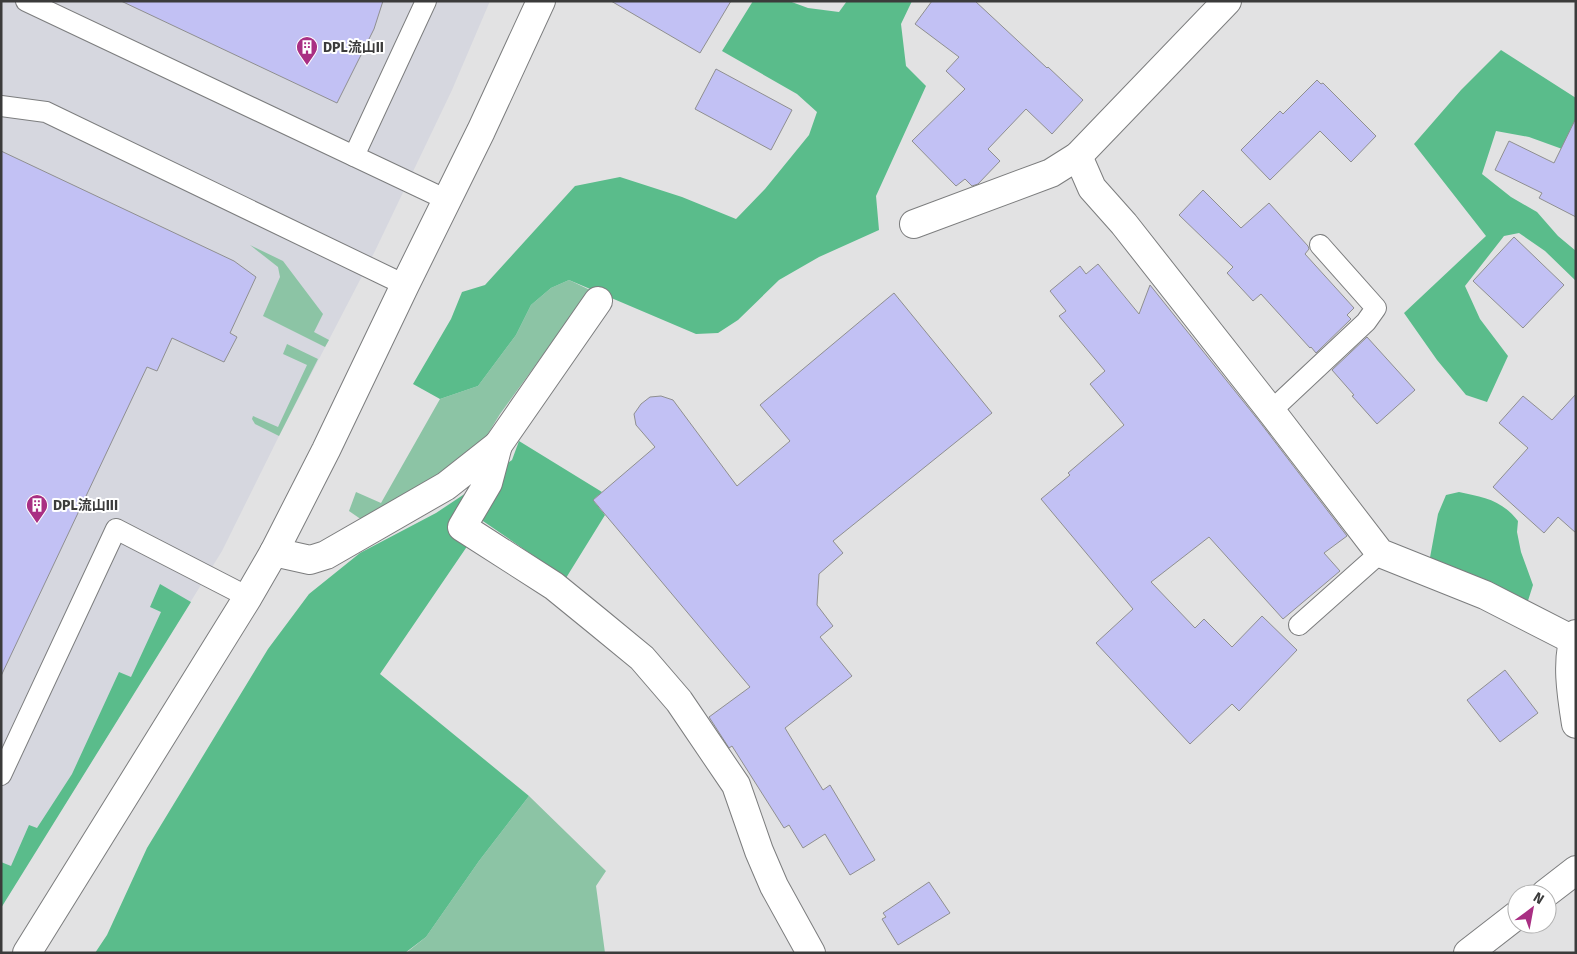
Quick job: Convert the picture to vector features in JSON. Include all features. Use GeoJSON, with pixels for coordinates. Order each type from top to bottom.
{"type":"FeatureCollection","features":[{"type":"Feature","properties":{"kind":"street"},"geometry":{"type":"LineString","coordinates":[[27,953],[274,552],[326,450],[481,131],[541,1]]}},
{"type":"Feature","properties":{"kind":"street"},"geometry":{"type":"LineString","coordinates":[[914,224],[1051,173],[1078,156],[1227,1]]}},
{"type":"Feature","properties":{"kind":"street"},"geometry":{"type":"LineString","coordinates":[[1078,156],[1092,188],[1124,224],[1271,410],[1380,553],[1485,595],[1574,637],[1570,681],[1576,724]]}},
{"type":"Feature","properties":{"kind":"street"},"geometry":{"type":"LineString","coordinates":[[274,552],[310,560],[326,556],[446,486],[498,446],[598,301]]}},
{"type":"Feature","properties":{"kind":"street"},"geometry":{"type":"LineString","coordinates":[[498,446],[488,483],[462,527],[554,586],[642,658],[678,701],[736,785],[759,852],[774,886],[811,953]]}},
{"type":"Feature","properties":{"kind":"street"},"geometry":{"type":"LineString","coordinates":[[1557,885],[1576,870]]}},
{"type":"Feature","properties":{"kind":"street"},"geometry":{"type":"LineString","coordinates":[[1468,953],[1507,923]]}},
{"type":"Feature","properties":{"kind":"lane"},"geometry":{"type":"LineString","coordinates":[[26,1],[447,200]]}},
{"type":"Feature","properties":{"kind":"lane"},"geometry":{"type":"LineString","coordinates":[[354,156],[426,1]]}},
{"type":"Feature","properties":{"kind":"lane"},"geometry":{"type":"LineString","coordinates":[[1,106],[46,112],[405,284]]}},
{"type":"Feature","properties":{"kind":"lane"},"geometry":{"type":"LineString","coordinates":[[1271,410],[1366,322],[1376,308],[1320,245]]}},
{"type":"Feature","properties":{"kind":"lane"},"geometry":{"type":"LineString","coordinates":[[1,775],[116,529],[248,597]]}},
{"type":"Feature","properties":{"kind":"lane"},"geometry":{"type":"LineString","coordinates":[[1299,625],[1380,553]]}},
{"type":"Feature","properties":{"kind":"shaded area"},"geometry":{"type":"Polygon","coordinates":[[[1,1],[490,1],[452,90],[374,253],[222,551],[1,908],[1,1]]]}},
{"type":"Feature","properties":{"kind":"green space"},"geometry":{"type":"Polygon","coordinates":[[[753,1],[789,1],[808,8],[839,12],[847,1],[912,1],[901,24],[906,66],[926,86],[876,196],[879,230],[819,257],[779,280],[738,320],[718,333],[696,334],[569,280],[551,288],[531,305],[516,335],[478,386],[440,399],[413,384],[451,319],[462,292],[485,285],[575,186],[620,177],[682,197],[736,219],[765,189],[809,135],[817,112],[797,94],[722,51],[753,1]]]}},
{"type":"Feature","properties":{"kind":"green space"},"geometry":{"type":"Polygon","coordinates":[[[1501,50],[1576,98],[1576,154],[1529,137],[1496,131],[1482,174],[1511,197],[1537,212],[1558,236],[1576,251],[1576,281],[1545,251],[1519,233],[1504,236],[1465,286],[1480,319],[1508,356],[1487,402],[1466,395],[1437,360],[1404,313],[1486,236],[1414,144],[1461,90],[1501,50]]]}},
{"type":"Feature","properties":{"kind":"green space"},"geometry":{"type":"Polygon","coordinates":[[[250,245],[283,261],[323,314],[314,332],[329,340],[325,347],[263,316],[280,277],[278,267],[250,245]]]}},
{"type":"Feature","properties":{"kind":"green space"},"geometry":{"type":"Polygon","coordinates":[[[569,280],[590,290],[500,414],[486,437],[453,467],[362,520],[349,511],[356,492],[381,503],[440,399],[478,386],[516,335],[531,305],[551,288],[569,280]]]}},
{"type":"Feature","properties":{"kind":"green space"},"geometry":{"type":"Polygon","coordinates":[[[287,344],[318,359],[279,436],[255,424],[252,419],[253,416],[278,427],[307,365],[283,354],[287,344]]]}},
{"type":"Feature","properties":{"kind":"green space"},"geometry":{"type":"Polygon","coordinates":[[[519,441],[602,492],[593,500],[605,515],[566,578],[477,517],[505,465],[512,460],[519,441]]]}},
{"type":"Feature","properties":{"kind":"green space"},"geometry":{"type":"Polygon","coordinates":[[[478,485],[449,533],[468,545],[380,674],[529,796],[479,861],[426,937],[405,953],[95,953],[107,935],[147,848],[268,649],[309,594],[360,553],[436,513],[478,485]]]}},
{"type":"Feature","properties":{"kind":"green space"},"geometry":{"type":"Polygon","coordinates":[[[1459,492],[1499,504],[1518,521],[1517,532],[1521,552],[1533,585],[1526,607],[1429,563],[1438,514],[1446,495],[1459,492]]]}},
{"type":"Feature","properties":{"kind":"green space"},"geometry":{"type":"Polygon","coordinates":[[[160,584],[191,602],[1,908],[1,862],[11,866],[29,825],[37,828],[72,774],[119,672],[131,677],[161,612],[150,607],[160,584]]]}},
{"type":"Feature","properties":{"kind":"green space"},"geometry":{"type":"Polygon","coordinates":[[[529,796],[606,871],[596,886],[605,953],[406,953],[426,937],[479,861],[529,796]]]}},
{"type":"Feature","properties":{"kind":"building","name":"DPL流山II"},"geometry":{"type":"Polygon","coordinates":[[[121,1],[383,1],[374,29],[337,103],[121,1]]]}},
{"type":"Feature","properties":{"kind":"building"},"geometry":{"type":"Polygon","coordinates":[[[611,1],[731,1],[700,53],[611,1]]]}},
{"type":"Feature","properties":{"kind":"building"},"geometry":{"type":"Polygon","coordinates":[[[932,1],[975,1],[1083,100],[1052,134],[1026,109],[988,149],[1000,161],[978,184],[972,186],[965,179],[956,186],[912,141],[965,89],[946,71],[959,57],[915,24],[932,1]]]}},
{"type":"Feature","properties":{"kind":"building"},"geometry":{"type":"Polygon","coordinates":[[[716,69],[792,110],[771,150],[695,109],[716,69]]]}},
{"type":"Feature","properties":{"kind":"building"},"geometry":{"type":"Polygon","coordinates":[[[1317,80],[1321,84],[1323,83],[1376,136],[1351,162],[1320,131],[1270,180],[1241,150],[1280,111],[1283,114],[1317,80]]]}},
{"type":"Feature","properties":{"kind":"building"},"geometry":{"type":"Polygon","coordinates":[[[1576,118],[1576,217],[1539,198],[1542,193],[1495,170],[1509,141],[1554,163],[1576,118]]]}},
{"type":"Feature","properties":{"kind":"building","name":"DPL流山III"},"geometry":{"type":"Polygon","coordinates":[[[1,151],[234,261],[256,277],[230,333],[237,337],[224,362],[172,338],[157,371],[147,367],[1,676],[1,151]]]}},
{"type":"Feature","properties":{"kind":"building"},"geometry":{"type":"Polygon","coordinates":[[[1203,190],[1241,228],[1269,203],[1308,246],[1309,249],[1305,254],[1354,308],[1347,315],[1351,319],[1316,353],[1261,294],[1253,301],[1227,273],[1233,267],[1179,215],[1203,190]]]}},
{"type":"Feature","properties":{"kind":"building"},"geometry":{"type":"Polygon","coordinates":[[[1514,237],[1564,285],[1523,328],[1473,281],[1514,237]]]}},
{"type":"Feature","properties":{"kind":"building"},"geometry":{"type":"Polygon","coordinates":[[[1098,264],[1139,314],[1150,285],[1259,421],[1347,536],[1324,553],[1340,571],[1283,619],[1209,537],[1151,582],[1195,628],[1204,619],[1232,647],[1262,616],[1297,650],[1239,711],[1232,704],[1190,744],[1096,643],[1133,609],[1041,499],[1124,425],[1090,384],[1105,371],[1059,316],[1066,311],[1050,291],[1080,266],[1086,274],[1098,264]]]}},
{"type":"Feature","properties":{"kind":"building"},"geometry":{"type":"Polygon","coordinates":[[[894,293],[992,413],[833,541],[843,553],[819,574],[817,605],[833,626],[820,637],[852,676],[785,728],[823,790],[830,785],[875,860],[850,875],[825,834],[803,848],[789,825],[784,828],[732,746],[729,748],[709,717],[750,687],[593,500],[655,447],[636,425],[634,414],[641,404],[650,397],[661,396],[673,400],[737,486],[790,441],[760,405],[894,293]]]}},
{"type":"Feature","properties":{"kind":"building"},"geometry":{"type":"Polygon","coordinates":[[[1367,337],[1415,390],[1377,424],[1332,370],[1367,337]]]}},
{"type":"Feature","properties":{"kind":"building"},"geometry":{"type":"Polygon","coordinates":[[[1576,394],[1576,533],[1558,517],[1544,533],[1493,487],[1528,448],[1499,423],[1523,396],[1552,420],[1576,394]]]}},
{"type":"Feature","properties":{"kind":"building"},"geometry":{"type":"Polygon","coordinates":[[[1505,670],[1538,713],[1500,742],[1467,700],[1505,670]]]}},
{"type":"Feature","properties":{"kind":"building"},"geometry":{"type":"Polygon","coordinates":[[[929,882],[950,913],[898,945],[882,919],[886,917],[883,913],[929,882]]]}},
{"type":"Feature","properties":{"kind":"place","name":"DPL流山II"},"geometry":{"type":"Point","coordinates":[307,66]}},
{"type":"Feature","properties":{"kind":"place","name":"DPL流山III"},"geometry":{"type":"Point","coordinates":[37,524]}}]}
